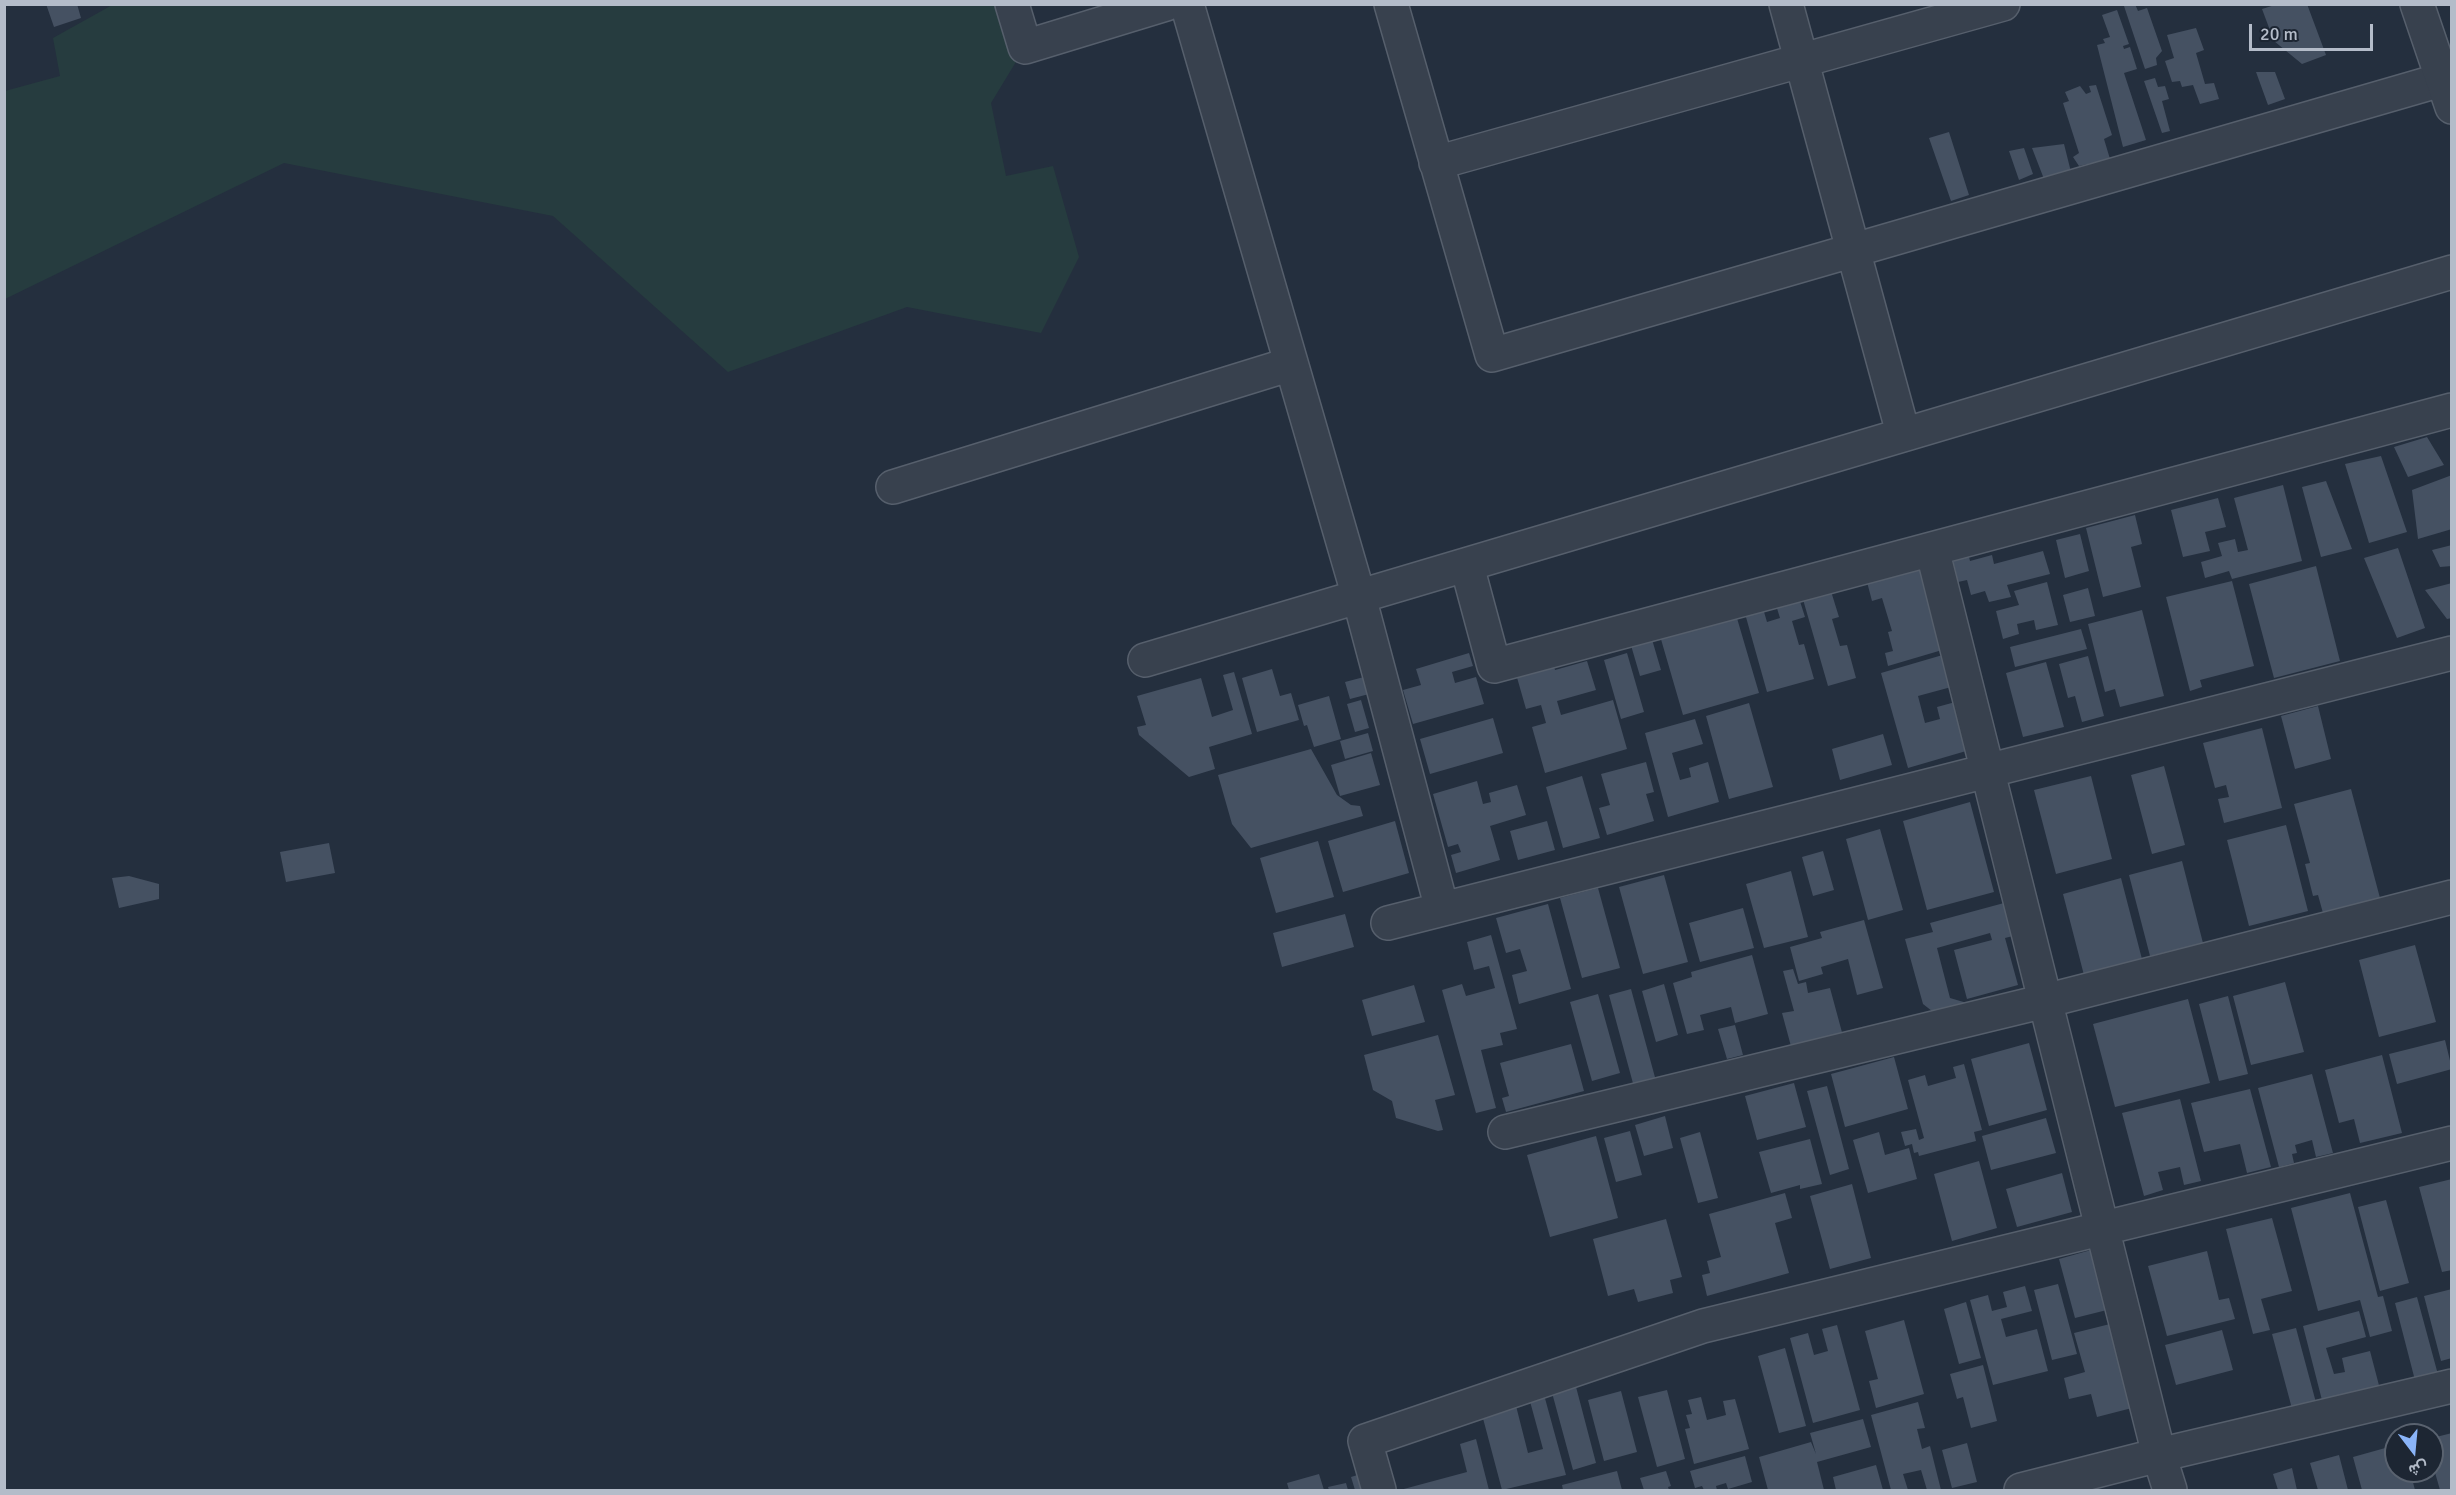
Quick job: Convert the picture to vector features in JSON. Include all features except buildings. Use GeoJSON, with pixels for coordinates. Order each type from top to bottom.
{"type":"FeatureCollection","features":[{"type":"Feature","properties":{"kind":"street"},"geometry":{"type":"LineString","coordinates":[[1012,4],[1025,47],[1166,4]]}},
{"type":"Feature","properties":{"kind":"street"},"geometry":{"type":"LineString","coordinates":[[1187,4],[1359,597],[1442,909]]}},
{"type":"Feature","properties":{"kind":"street"},"geometry":{"type":"LineString","coordinates":[[1390,4],[1492,355],[1853,250],[2446,94],[2417,4]]}},
{"type":"Feature","properties":{"kind":"street"},"geometry":{"type":"LineString","coordinates":[[1786,4],[1903,433]]}},
{"type":"Feature","properties":{"kind":"street"},"geometry":{"type":"LineString","coordinates":[[1436,162],[2002,4]]}},
{"type":"Feature","properties":{"kind":"street"},"geometry":{"type":"LineString","coordinates":[[1145,660],[2451,272]]}},
{"type":"Feature","properties":{"kind":"street"},"geometry":{"type":"LineString","coordinates":[[893,487],[1291,364]]}},
{"type":"Feature","properties":{"kind":"street"},"geometry":{"type":"LineString","coordinates":[[1467,566],[1494,666],[2451,410]]}},
{"type":"Feature","properties":{"kind":"street"},"geometry":{"type":"LineString","coordinates":[[1932,549],[2158,1455],[2170,1491]]}},
{"type":"Feature","properties":{"kind":"street"},"geometry":{"type":"LineString","coordinates":[[1388,923],[2451,652]]}},
{"type":"Feature","properties":{"kind":"street"},"geometry":{"type":"LineString","coordinates":[[1505,1132],[2044,1001],[2451,897]]}},
{"type":"Feature","properties":{"kind":"street"},"geometry":{"type":"LineString","coordinates":[[1379,1491],[1365,1441],[1703,1326],[2451,1143]]}},
{"type":"Feature","properties":{"kind":"street"},"geometry":{"type":"LineString","coordinates":[[2021,1491],[2158,1455],[2451,1386]]}},
{"type":"Feature","properties":{"kind":"green space"},"geometry":{"type":"Polygon","coordinates":[[[114,4],[1012,5],[1025,47],[991,103],[1006,176],[1053,166],[1079,257],[1041,333],[907,307],[728,372],[553,216],[284,163],[5,299],[5,91],[60,76],[53,38],[114,4]]]}}]}
